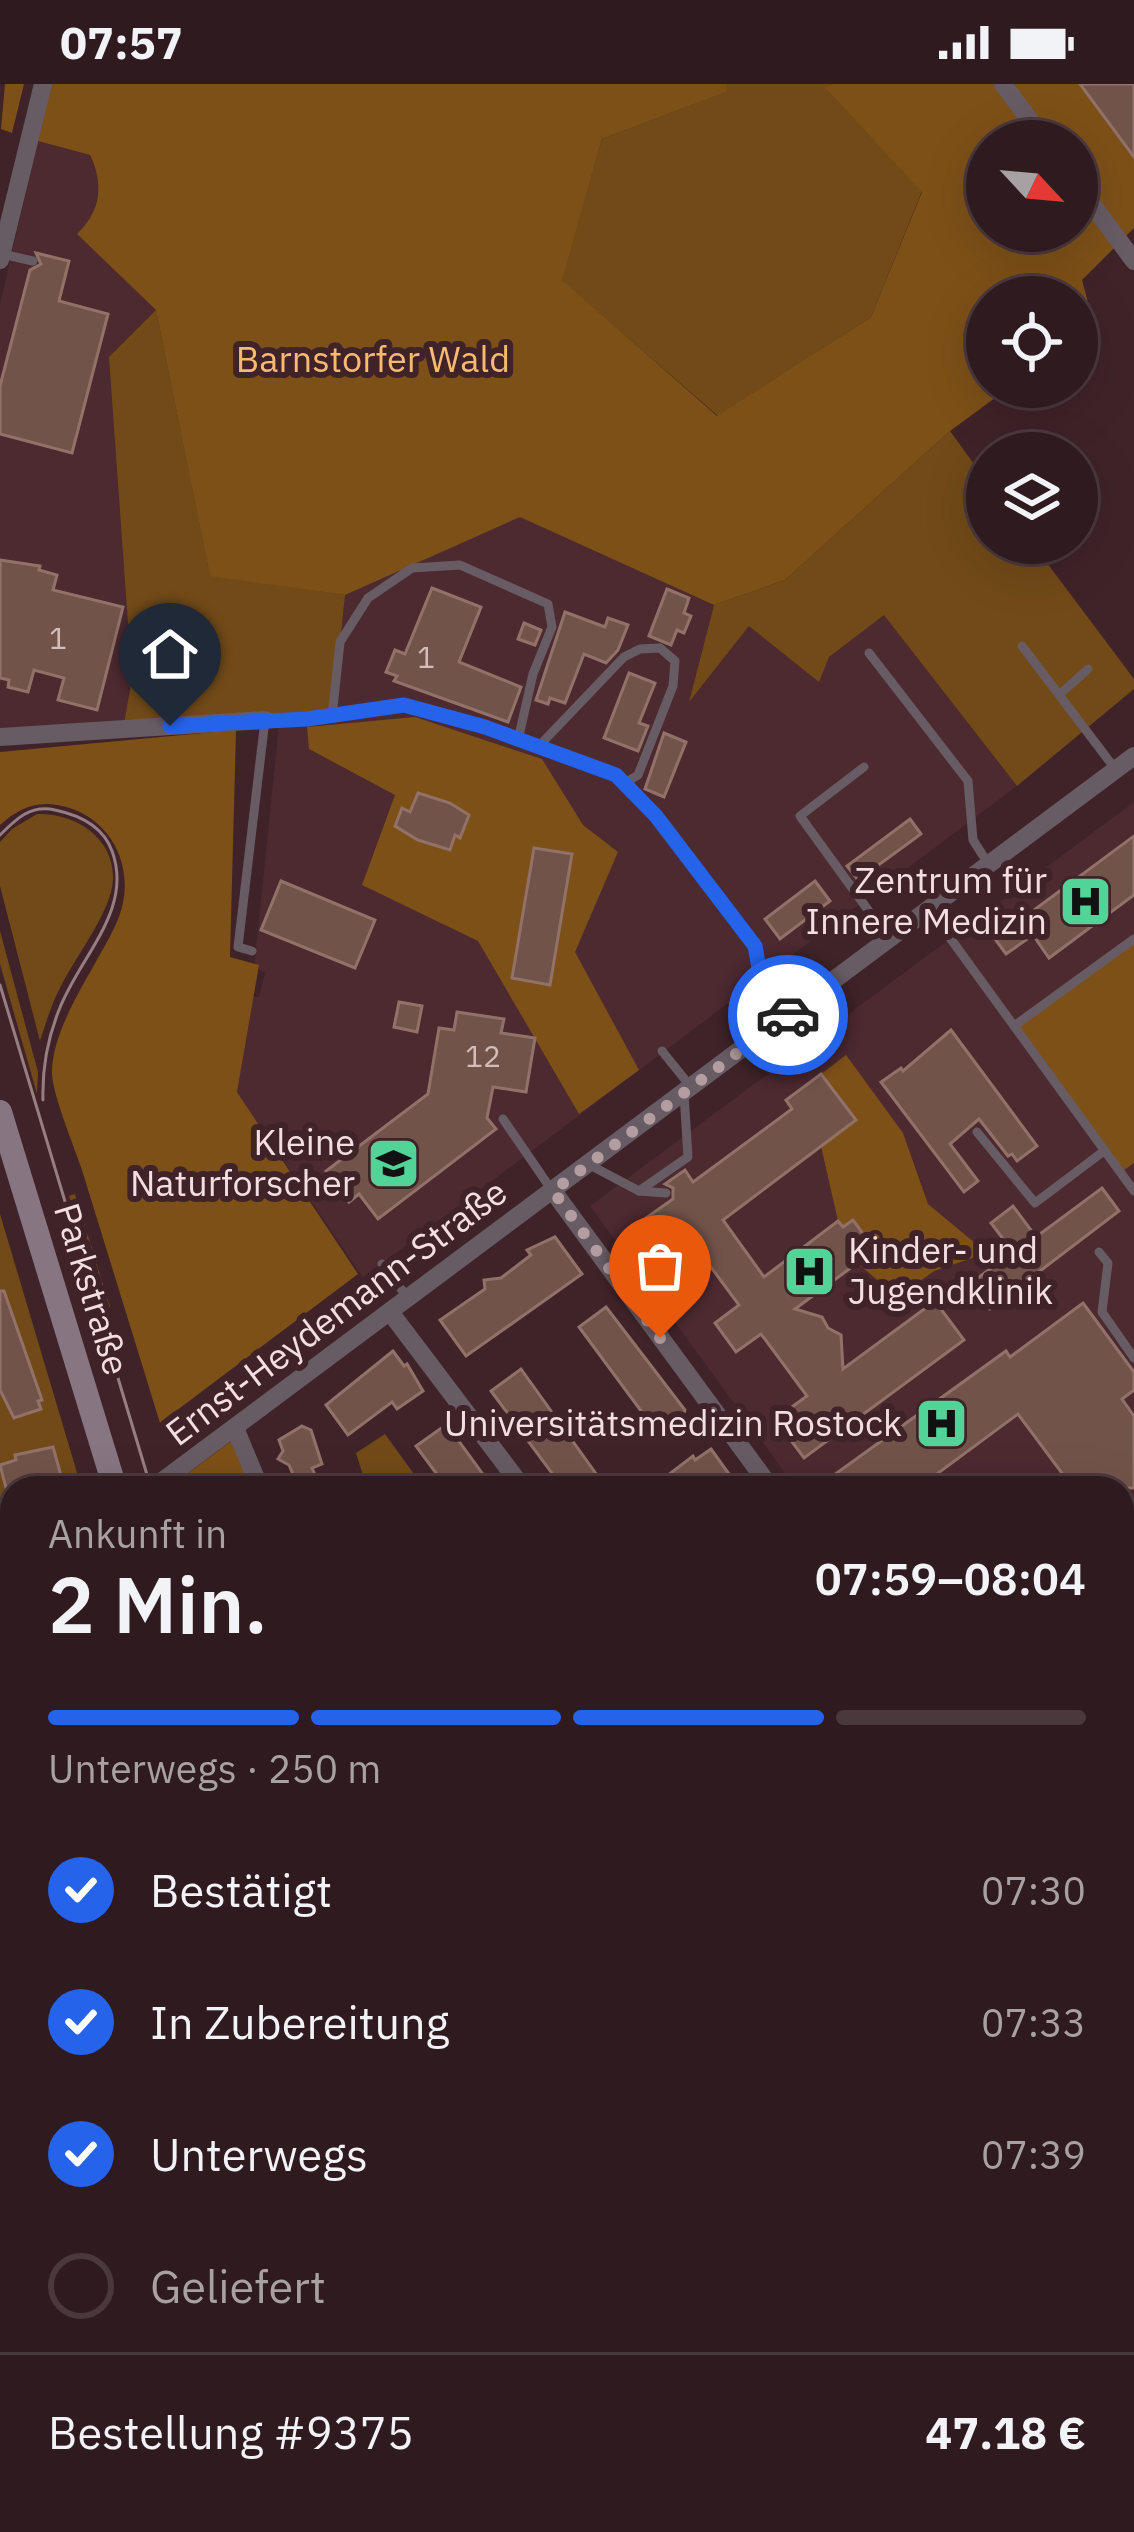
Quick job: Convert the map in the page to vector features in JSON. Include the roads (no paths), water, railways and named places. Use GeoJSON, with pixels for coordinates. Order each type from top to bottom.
{"type":"FeatureCollection","features":[{"type":"Feature","properties":{"kind":"main road","name":"Parkstraße"},"geometry":{"type":"LineString","coordinates":[[0,1112],[112,1476]]}},
{"type":"Feature","properties":{"kind":"street"},"geometry":{"type":"LineString","coordinates":[[1,257],[43,84]]}},
{"type":"Feature","properties":{"kind":"street"},"geometry":{"type":"LineString","coordinates":[[1004,84],[1030,120]]}},
{"type":"Feature","properties":{"kind":"street"},"geometry":{"type":"LineString","coordinates":[[1098,212],[1134,261]]}},
{"type":"Feature","properties":{"kind":"street"},"geometry":{"type":"LineString","coordinates":[[0,737],[266,721]]}},
{"type":"Feature","properties":{"kind":"street","name":"Ernst-Heydemann-Straße"},"geometry":{"type":"LineString","coordinates":[[169,1476],[1134,756]]}},
{"type":"Feature","properties":{"kind":"street"},"geometry":{"type":"LineString","coordinates":[[553,1191],[762,1476]]}},
{"type":"Feature","properties":{"kind":"street"},"geometry":{"type":"LineString","coordinates":[[390,1312],[514,1476]]}},
{"type":"Feature","properties":{"kind":"street"},"geometry":{"type":"LineString","coordinates":[[235,1428],[255,1476]]}},
{"type":"Feature","properties":{"kind":"lane"},"geometry":{"type":"LineString","coordinates":[[1,257],[32,261]]}},
{"type":"Feature","properties":{"kind":"lane"},"geometry":{"type":"LineString","coordinates":[[332,717],[340,642],[368,598],[412,568],[460,565],[548,604],[552,627],[533,674],[518,740]]}},
{"type":"Feature","properties":{"kind":"lane"},"geometry":{"type":"LineString","coordinates":[[1022,646],[1116,770]]}},
{"type":"Feature","properties":{"kind":"lane"},"geometry":{"type":"LineString","coordinates":[[538,747],[625,657],[640,649],[660,648],[675,661],[673,686],[638,775],[625,783]]}},
{"type":"Feature","properties":{"kind":"lane"},"geometry":{"type":"LineString","coordinates":[[869,652],[968,781],[969,823],[989,865]]}},
{"type":"Feature","properties":{"kind":"lane"},"geometry":{"type":"LineString","coordinates":[[1060,694],[1088,669]]}},
{"type":"Feature","properties":{"kind":"lane"},"geometry":{"type":"LineString","coordinates":[[252,951],[238,947],[266,721],[332,717],[404,705],[616,775],[656,816],[755,946],[761,979],[790,1013]]}},
{"type":"Feature","properties":{"kind":"lane"},"geometry":{"type":"LineString","coordinates":[[864,767],[800,816],[889,939]]}},
{"type":"Feature","properties":{"kind":"lane"},"geometry":{"type":"LineString","coordinates":[[929,909],[1134,1191]]}},
{"type":"Feature","properties":{"kind":"lane"},"geometry":{"type":"LineString","coordinates":[[1014,1026],[1134,939]]}},
{"type":"Feature","properties":{"kind":"lane"},"geometry":{"type":"LineString","coordinates":[[662,1051],[688,1090],[689,1176]]}},
{"type":"Feature","properties":{"kind":"lane"},"geometry":{"type":"LineString","coordinates":[[503,1119],[553,1191]]}},
{"type":"Feature","properties":{"kind":"lane"},"geometry":{"type":"LineString","coordinates":[[977,1132],[1035,1203],[1104,1150]]}},
{"type":"Feature","properties":{"kind":"lane"},"geometry":{"type":"LineString","coordinates":[[639,1191],[688,1157]]}},
{"type":"Feature","properties":{"kind":"lane"},"geometry":{"type":"LineString","coordinates":[[1120,1173],[1134,1163]]}},
{"type":"Feature","properties":{"kind":"lane"},"geometry":{"type":"LineString","coordinates":[[588,1164],[639,1191],[666,1193]]}},
{"type":"Feature","properties":{"kind":"lane"},"geometry":{"type":"LineString","coordinates":[[1099,1252],[1108,1263],[1102,1312],[1134,1358]]}},
{"type":"Feature","properties":{"kind":"lane"},"geometry":{"type":"LineString","coordinates":[[382,1264],[408,1298]]}},
{"type":"Feature","properties":{"kind":"tram line"},"geometry":{"type":"LineString","coordinates":[[0,835],[31,811],[73,815],[103,835],[117,873],[110,913],[55,1021],[46,1054],[43,1100]]}},
{"type":"Feature","properties":{"kind":"tram line"},"geometry":{"type":"LineString","coordinates":[[0,985],[147,1476]]}},
{"type":"Feature","properties":{"kind":"place","name":"Zentrum für Innere Medizin"},"geometry":{"type":"Point","coordinates":[1086,901]}},
{"type":"Feature","properties":{"kind":"place","name":"Kleine Naturforscher"},"geometry":{"type":"Point","coordinates":[394,1163]}},
{"type":"Feature","properties":{"kind":"place","name":"Kinder- und Jugendklinik"},"geometry":{"type":"Point","coordinates":[809,1271]}},
{"type":"Feature","properties":{"kind":"place","name":"Universitätsmedizin Rostock"},"geometry":{"type":"Point","coordinates":[941,1423]}},
{"type":"Feature","properties":{"kind":"park label","name":"Barnstorfer Wald"},"geometry":{"type":"Point","coordinates":[373,359]}}]}
